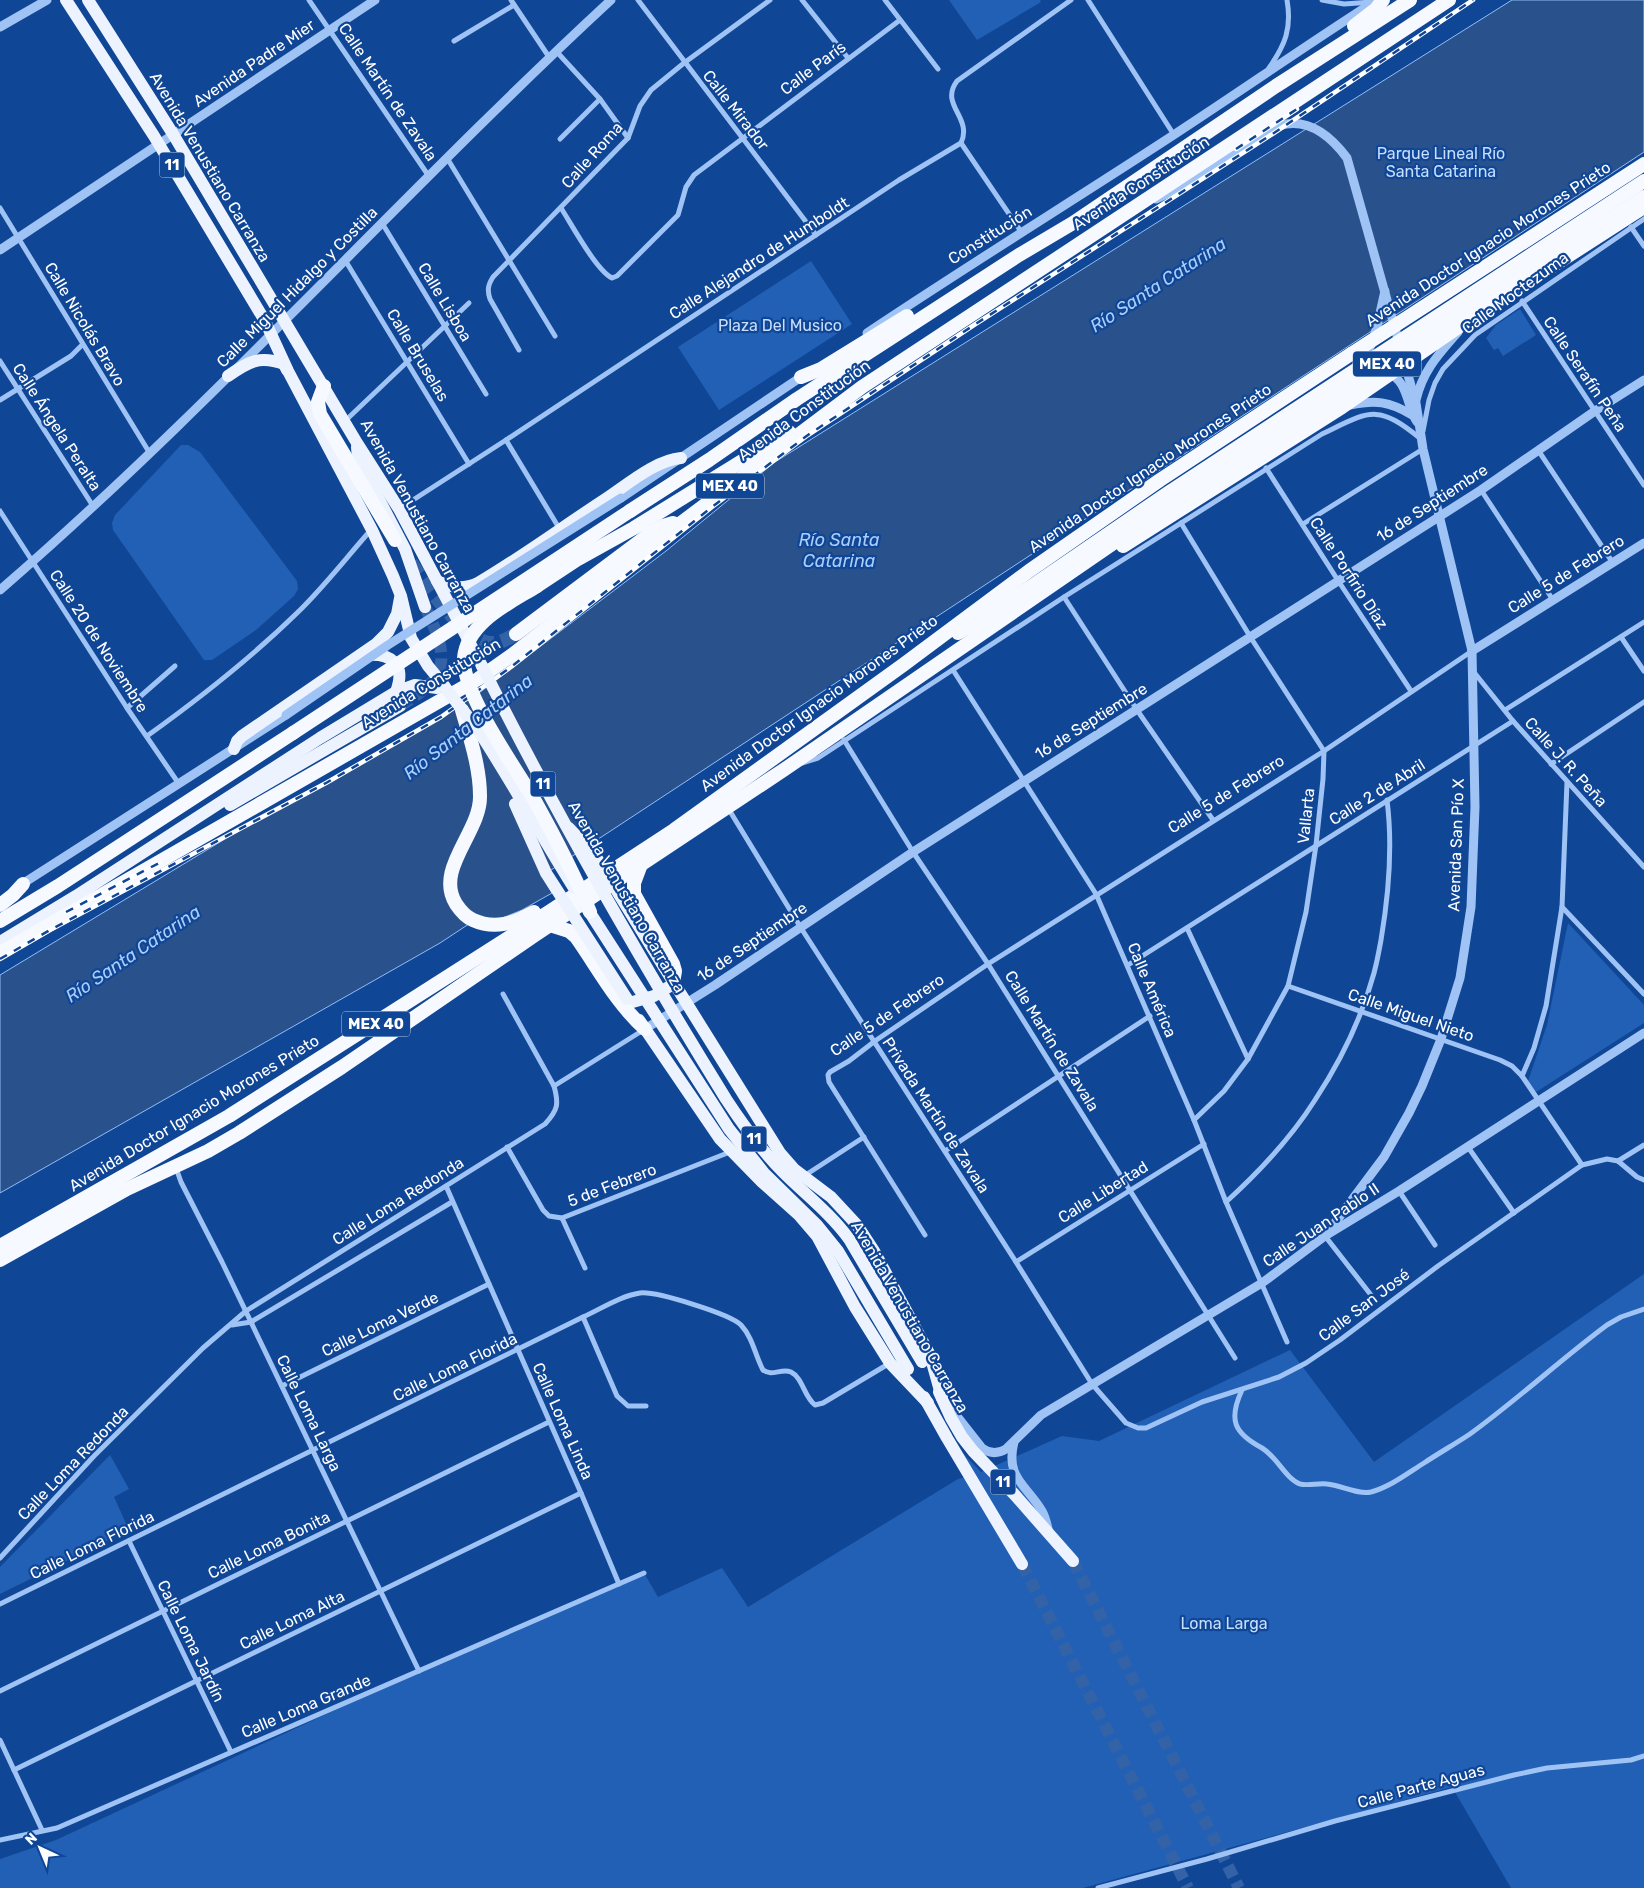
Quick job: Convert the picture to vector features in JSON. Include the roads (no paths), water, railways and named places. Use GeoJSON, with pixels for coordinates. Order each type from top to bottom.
{"type":"FeatureCollection","features":[{"type":"Feature","properties":{"kind":"highway","name":"Avenida Constitución"},"geometry":{"type":"LineString","coordinates":[[0,921],[58,886],[293,733],[709,460],[814,388],[1019,255],[1073,223],[1276,86],[1410,0]]}},
{"type":"Feature","properties":{"kind":"highway","name":"Avenida Constitución"},"geometry":{"type":"LineString","coordinates":[[0,953],[478,679],[862,387],[1449,0]]}},
{"type":"Feature","properties":{"kind":"highway"},"geometry":{"type":"LineString","coordinates":[[1276,86],[1303,63],[1367,16],[1378,1]]}},
{"type":"Feature","properties":{"kind":"highway","name":"Avenida Doctor Ignacio Morones Prieto"},"geometry":{"type":"LineString","coordinates":[[0,1246],[229,1116],[313,1064],[674,830],[903,665],[1022,576],[1160,480],[1644,164]]}},
{"type":"Feature","properties":{"kind":"highway","name":"MEX 40"},"geometry":{"type":"LineString","coordinates":[[903,665],[994,612],[1168,493],[1644,181]]}},
{"type":"Feature","properties":{"kind":"highway","name":"Avenida Doctor Ignacio Morones Prieto"},"geometry":{"type":"LineString","coordinates":[[0,1260],[127,1189],[208,1151],[342,1067],[785,769],[1064,579],[1131,531],[1644,197]]}},
{"type":"Feature","properties":{"kind":"highway","name":"MEX 40"},"geometry":{"type":"LineString","coordinates":[[1064,579],[1134,540],[1342,407],[1467,322],[1644,207]]}},
{"type":"Feature","properties":{"kind":"highway"},"geometry":{"type":"LineString","coordinates":[[801,377],[821,369],[1016,249],[1073,223]]}},
{"type":"Feature","properties":{"kind":"highway"},"geometry":{"type":"LineString","coordinates":[[1419,355],[1428,331],[1438,317]]}},
{"type":"Feature","properties":{"kind":"highway"},"geometry":{"type":"LineString","coordinates":[[324,386],[318,402],[320,414],[395,540]]}},
{"type":"Feature","properties":{"kind":"highway"},"geometry":{"type":"LineString","coordinates":[[580,558],[634,528],[862,387]]}},
{"type":"Feature","properties":{"kind":"highway"},"geometry":{"type":"LineString","coordinates":[[590,912],[561,850],[468,686],[464,659],[466,648],[481,624],[679,489],[694,477],[709,460]]}},
{"type":"Feature","properties":{"kind":"highway"},"geometry":{"type":"LineString","coordinates":[[516,634],[648,535],[663,526],[681,523]]}},
{"type":"Feature","properties":{"kind":"highway"},"geometry":{"type":"LineString","coordinates":[[459,706],[476,766],[481,798],[475,819],[455,862],[450,888],[453,899],[460,910],[470,919],[487,925],[515,922],[540,908],[740,782]]}},
{"type":"Feature","properties":{"kind":"highway"},"geometry":{"type":"LineString","coordinates":[[640,867],[634,883],[634,894],[673,964],[675,971],[673,983]]}},
{"type":"Feature","properties":{"kind":"highway"},"geometry":{"type":"LineString","coordinates":[[0,905],[13,896],[23,884]]}},
{"type":"Feature","properties":{"kind":"highway"},"geometry":{"type":"LineString","coordinates":[[550,926],[569,931],[576,937],[622,1005],[631,1017],[645,1029]]}},
{"type":"Feature","properties":{"kind":"main road","name":"Avenida Venustiano Carranza"},"geometry":{"type":"LineString","coordinates":[[66,0],[159,144],[271,334],[288,371],[372,530],[401,596],[411,638],[440,686],[479,731],[546,844],[729,1130],[764,1173],[817,1225],[838,1251],[1022,1564]]}},
{"type":"Feature","properties":{"kind":"main road","name":"Avenida Venustiano Carranza"},"geometry":{"type":"LineString","coordinates":[[88,0],[173,134],[357,443],[399,509],[482,666],[522,747],[710,1072],[741,1122],[766,1154],[844,1231],[922,1362],[962,1436],[973,1451],[1050,1533],[1073,1562]]}},
{"type":"Feature","properties":{"kind":"main road"},"geometry":{"type":"LineString","coordinates":[[228,376],[244,365],[264,360],[284,364],[288,371]]}},
{"type":"Feature","properties":{"kind":"main road"},"geometry":{"type":"LineString","coordinates":[[357,443],[358,459],[405,549],[425,607]]}},
{"type":"Feature","properties":{"kind":"main road"},"geometry":{"type":"LineString","coordinates":[[437,580],[457,588],[472,586],[664,462],[681,458]]}},
{"type":"Feature","properties":{"kind":"main road"},"geometry":{"type":"LineString","coordinates":[[234,749],[237,741],[242,736],[361,656],[388,632],[397,614],[401,596]]}},
{"type":"Feature","properties":{"kind":"main road"},"geometry":{"type":"LineString","coordinates":[[361,656],[381,655],[392,660],[400,671],[396,692]]}},
{"type":"Feature","properties":{"kind":"main road","name":"Avenida Constitución"},"geometry":{"type":"LineString","coordinates":[[0,942],[160,842],[320,738],[396,692],[415,685],[440,686]]}},
{"type":"Feature","properties":{"kind":"main road"},"geometry":{"type":"LineString","coordinates":[[160,842],[250,795],[400,706]]}},
{"type":"Feature","properties":{"kind":"main road"},"geometry":{"type":"LineString","coordinates":[[506,775],[509,789],[539,859],[645,1029],[720,1139],[762,1182],[799,1215],[822,1244],[855,1307],[890,1363],[928,1403]]}},
{"type":"Feature","properties":{"kind":"main road"},"geometry":{"type":"LineString","coordinates":[[567,826],[596,857],[780,1153],[803,1176],[831,1196],[856,1225],[874,1251],[930,1355],[942,1398]]}},
{"type":"Feature","properties":{"kind":"main road"},"geometry":{"type":"LineString","coordinates":[[628,1001],[654,996],[673,983]]}},
{"type":"Feature","properties":{"kind":"main road"},"geometry":{"type":"LineString","coordinates":[[662,1054],[662,1048],[678,1030],[686,1027],[693,1028],[707,1036]]}},
{"type":"Feature","properties":{"kind":"main road"},"geometry":{"type":"LineString","coordinates":[[822,1244],[832,1247],[845,1245],[851,1238],[856,1225]]}},
{"type":"Feature","properties":{"kind":"street"},"geometry":{"type":"LineString","coordinates":[[0,28],[47,0]]}},
{"type":"Feature","properties":{"kind":"street","name":"Calle Martín de Zavala"},"geometry":{"type":"LineString","coordinates":[[309,0],[428,174]]}},
{"type":"Feature","properties":{"kind":"street","name":"Avenida Padre Mier"},"geometry":{"type":"LineString","coordinates":[[0,250],[375,0]]}},
{"type":"Feature","properties":{"kind":"street","name":"Calle Miguel Hidalgo y Costilla"},"geometry":{"type":"LineString","coordinates":[[0,590],[33,562],[150,452],[382,223],[428,174],[447,158],[552,54],[611,0]]}},
{"type":"Feature","properties":{"kind":"street","name":"Calle Mirador"},"geometry":{"type":"LineString","coordinates":[[638,0],[816,235]]}},
{"type":"Feature","properties":{"kind":"street","name":"Calle Roma"},"geometry":{"type":"LineString","coordinates":[[519,350],[490,299],[488,292],[489,284],[497,271],[628,138],[645,97],[684,63],[770,0]]}},
{"type":"Feature","properties":{"kind":"street"},"geometry":{"type":"LineString","coordinates":[[802,0],[848,58]]}},
{"type":"Feature","properties":{"kind":"street"},"geometry":{"type":"LineString","coordinates":[[885,0],[938,69]]}},
{"type":"Feature","properties":{"kind":"street"},"geometry":{"type":"LineString","coordinates":[[1022,233],[960,143],[964,136],[964,124],[952,102],[952,87],[957,81],[1070,0]]}},
{"type":"Feature","properties":{"kind":"street"},"geometry":{"type":"LineString","coordinates":[[1088,0],[1174,135]]}},
{"type":"Feature","properties":{"kind":"street"},"geometry":{"type":"LineString","coordinates":[[1263,77],[1284,45],[1289,19],[1287,0]]}},
{"type":"Feature","properties":{"kind":"street"},"geometry":{"type":"LineString","coordinates":[[1322,0],[1344,4],[1378,1]]}},
{"type":"Feature","properties":{"kind":"street","name":"Constitución"},"geometry":{"type":"LineString","coordinates":[[234,749],[388,645],[621,498],[956,274],[1174,135],[1378,1]]}},
{"type":"Feature","properties":{"kind":"street"},"geometry":{"type":"LineString","coordinates":[[454,41],[512,2],[552,54],[600,99],[628,138]]}},
{"type":"Feature","properties":{"kind":"street","name":"Calle París"},"geometry":{"type":"LineString","coordinates":[[561,208],[607,276],[612,278],[617,276],[678,215],[682,208],[686,187],[694,175],[742,137],[900,20]]}},
{"type":"Feature","properties":{"kind":"street"},"geometry":{"type":"LineString","coordinates":[[560,139],[600,99]]}},
{"type":"Feature","properties":{"kind":"street","name":"Avenida San Pío X"},"geometry":{"type":"LineString","coordinates":[[1140,204],[1167,194],[1187,183],[1257,137],[1278,126],[1298,124],[1320,131],[1330,137],[1347,158],[1416,403],[1422,444],[1472,651],[1475,807],[1471,907],[1460,978],[1441,1039],[1409,1113],[1384,1157],[1325,1236]]}},
{"type":"Feature","properties":{"kind":"street","name":"Calle Alejandro de Humboldt"},"geometry":{"type":"LineString","coordinates":[[399,509],[899,180],[960,143]]}},
{"type":"Feature","properties":{"kind":"street","name":"Calle Martín de Zavala"},"geometry":{"type":"LineString","coordinates":[[447,158],[510,258],[555,336]]}},
{"type":"Feature","properties":{"kind":"street","name":"Calle Nicolás Bravo"},"geometry":{"type":"LineString","coordinates":[[0,208],[19,236],[82,345],[150,452]]}},
{"type":"Feature","properties":{"kind":"street","name":"Calle Moctezuma"},"geometry":{"type":"LineString","coordinates":[[1422,444],[1429,400],[1435,384],[1443,369],[1475,335],[1644,219]]}},
{"type":"Feature","properties":{"kind":"street","name":"Calle Lisboa"},"geometry":{"type":"LineString","coordinates":[[382,223],[486,394]]}},
{"type":"Feature","properties":{"kind":"street"},"geometry":{"type":"LineString","coordinates":[[1632,227],[1644,246]]}},
{"type":"Feature","properties":{"kind":"street","name":"Calle Bruselas"},"geometry":{"type":"LineString","coordinates":[[345,260],[469,464]]}},
{"type":"Feature","properties":{"kind":"street"},"geometry":{"type":"LineString","coordinates":[[1348,376],[1362,363],[1366,354],[1375,332],[1385,290]]}},
{"type":"Feature","properties":{"kind":"street","name":"Calle Serafín Peña"},"geometry":{"type":"LineString","coordinates":[[1522,301],[1644,485]]}},
{"type":"Feature","properties":{"kind":"street"},"geometry":{"type":"LineString","coordinates":[[345,421],[468,303]]}},
{"type":"Feature","properties":{"kind":"street"},"geometry":{"type":"LineString","coordinates":[[1416,403],[1425,372],[1467,322]]}},
{"type":"Feature","properties":{"kind":"street"},"geometry":{"type":"LineString","coordinates":[[0,400],[71,356],[82,345]]}},
{"type":"Feature","properties":{"kind":"street","name":"Calle Ángela Peralta"},"geometry":{"type":"LineString","coordinates":[[0,361],[92,506]]}},
{"type":"Feature","properties":{"kind":"street"},"geometry":{"type":"LineString","coordinates":[[1348,376],[1367,371],[1391,374]]}},
{"type":"Feature","properties":{"kind":"street","name":"Avenida San Pío X"},"geometry":{"type":"LineString","coordinates":[[1391,374],[1397,378],[1402,386],[1412,415],[1418,425]]}},
{"type":"Feature","properties":{"kind":"street","name":"16 de Septiembre"},"geometry":{"type":"LineString","coordinates":[[554,1086],[686,1004],[913,852],[1339,582],[1481,490],[1595,411],[1644,380]]}},
{"type":"Feature","properties":{"kind":"street"},"geometry":{"type":"LineString","coordinates":[[1342,407],[1365,402],[1377,402],[1396,406],[1412,415]]}},
{"type":"Feature","properties":{"kind":"street"},"geometry":{"type":"LineString","coordinates":[[785,769],[818,758],[1064,597],[1322,434],[1353,420],[1377,414],[1394,418],[1422,444],[1303,524]]}},
{"type":"Feature","properties":{"kind":"street"},"geometry":{"type":"LineString","coordinates":[[506,440],[559,529]]}},
{"type":"Feature","properties":{"kind":"street"},"geometry":{"type":"LineString","coordinates":[[1538,450],[1613,563]]}},
{"type":"Feature","properties":{"kind":"street","name":"Calle Porfirio Díaz"},"geometry":{"type":"LineString","coordinates":[[1266,468],[1412,691]]}},
{"type":"Feature","properties":{"kind":"street"},"geometry":{"type":"LineString","coordinates":[[1481,490],[1553,600]]}},
{"type":"Feature","properties":{"kind":"street","name":"Calle 20 de Noviembre"},"geometry":{"type":"LineString","coordinates":[[0,511],[127,708],[179,784]]}},
{"type":"Feature","properties":{"kind":"street"},"geometry":{"type":"LineString","coordinates":[[1181,524],[1251,638],[1324,750]]}},
{"type":"Feature","properties":{"kind":"street"},"geometry":{"type":"LineString","coordinates":[[147,736],[203,696],[258,650],[299,612],[372,530]]}},
{"type":"Feature","properties":{"kind":"street","name":"Calle 5 de Febrero"},"geometry":{"type":"LineString","coordinates":[[864,1138],[830,1082],[828,1075],[833,1070],[858,1055],[875,1041],[988,964],[1324,750],[1472,651],[1644,543]]}},
{"type":"Feature","properties":{"kind":"street"},"geometry":{"type":"LineString","coordinates":[[1064,597],[1137,710],[1213,820]]}},
{"type":"Feature","properties":{"kind":"street"},"geometry":{"type":"LineString","coordinates":[[1505,710],[1644,622]]}},
{"type":"Feature","properties":{"kind":"street"},"geometry":{"type":"LineString","coordinates":[[1621,637],[1644,671]]}},
{"type":"Feature","properties":{"kind":"street"},"geometry":{"type":"LineString","coordinates":[[127,708],[175,666]]}},
{"type":"Feature","properties":{"kind":"street","name":"Calle América"},"geometry":{"type":"LineString","coordinates":[[953,670],[1096,894],[1150,1016],[1204,1144],[1226,1202],[1287,1342]]}},
{"type":"Feature","properties":{"kind":"street","name":"Calle J. R. Peña"},"geometry":{"type":"LineString","coordinates":[[1473,671],[1566,782],[1644,867]]}},
{"type":"Feature","properties":{"kind":"street"},"geometry":{"type":"LineString","coordinates":[[1551,764],[1644,702]]}},
{"type":"Feature","properties":{"kind":"street","name":"Calle 2 de Abril"},"geometry":{"type":"LineString","coordinates":[[1128,965],[1513,721]]}},
{"type":"Feature","properties":{"kind":"street","name":"Calle Martín de Zavala"},"geometry":{"type":"LineString","coordinates":[[844,740],[913,852],[988,964],[1131,1190],[1235,1358]]}},
{"type":"Feature","properties":{"kind":"street"},"geometry":{"type":"LineString","coordinates":[[0,897],[234,749]]}},
{"type":"Feature","properties":{"kind":"street","name":"Vallarta"},"geometry":{"type":"LineString","coordinates":[[1194,1120],[1224,1091],[1248,1059],[1288,986],[1306,912],[1316,845],[1324,750]]}},
{"type":"Feature","properties":{"kind":"street"},"geometry":{"type":"LineString","coordinates":[[1566,782],[1562,907],[1546,1006],[1534,1048],[1522,1076],[1582,1165]]}},
{"type":"Feature","properties":{"kind":"street"},"geometry":{"type":"LineString","coordinates":[[1226,1202],[1281,1146],[1315,1100],[1341,1054],[1361,1011],[1374,972],[1387,905],[1391,832],[1387,800]]}},
{"type":"Feature","properties":{"kind":"street","name":"Privada Martín de Zavala"},"geometry":{"type":"LineString","coordinates":[[727,808],[801,928],[875,1041],[1092,1384]]}},
{"type":"Feature","properties":{"kind":"street"},"geometry":{"type":"LineString","coordinates":[[1562,907],[1644,994]]}},
{"type":"Feature","properties":{"kind":"street"},"geometry":{"type":"LineString","coordinates":[[1187,928],[1248,1059]]}},
{"type":"Feature","properties":{"kind":"street","name":"Calle Miguel Nieto"},"geometry":{"type":"LineString","coordinates":[[1288,986],[1500,1060],[1512,1066],[1522,1076]]}},
{"type":"Feature","properties":{"kind":"street"},"geometry":{"type":"LineString","coordinates":[[503,994],[554,1086]]}},
{"type":"Feature","properties":{"kind":"street"},"geometry":{"type":"LineString","coordinates":[[944,1150],[1059,1077],[1150,1016]]}},
{"type":"Feature","properties":{"kind":"street","name":"Calle Juan Pablo II"},"geometry":{"type":"LineString","coordinates":[[942,1398],[985,1451],[1001,1452],[1041,1415],[1262,1283],[1325,1236],[1399,1191],[1644,1033]]}},
{"type":"Feature","properties":{"kind":"street","name":"Calle Loma Redonda"},"geometry":{"type":"LineString","coordinates":[[0,1558],[94,1456],[203,1348],[246,1311],[545,1124],[558,1106],[554,1086]]}},
{"type":"Feature","properties":{"kind":"street"},"geometry":{"type":"LineString","coordinates":[[803,1176],[864,1138],[925,1235]]}},
{"type":"Feature","properties":{"kind":"street","name":"Calle Libertad"},"geometry":{"type":"LineString","coordinates":[[1016,1262],[1204,1144]]}},
{"type":"Feature","properties":{"kind":"street"},"geometry":{"type":"LineString","coordinates":[[1644,1145],[1618,1161],[1637,1177],[1644,1180]]}},
{"type":"Feature","properties":{"kind":"street","name":"5 de Febrero"},"geometry":{"type":"LineString","coordinates":[[507,1147],[543,1210],[549,1216],[562,1218],[731,1152]]}},
{"type":"Feature","properties":{"kind":"street"},"geometry":{"type":"LineString","coordinates":[[1468,1147],[1514,1213]]}},
{"type":"Feature","properties":{"kind":"street","name":"Calle San José"},"geometry":{"type":"LineString","coordinates":[[1092,1384],[1126,1423],[1138,1428],[1146,1428],[1202,1402],[1279,1376],[1306,1363],[1340,1340],[1438,1266],[1582,1165],[1607,1158],[1618,1161]]}},
{"type":"Feature","properties":{"kind":"street","name":"Calle Loma Larga"},"geometry":{"type":"LineString","coordinates":[[175,1166],[181,1182],[246,1311],[419,1671]]}},
{"type":"Feature","properties":{"kind":"street","name":"Calle Loma Linda"},"geometry":{"type":"LineString","coordinates":[[446,1186],[548,1422],[581,1493],[618,1584]]}},
{"type":"Feature","properties":{"kind":"street"},"geometry":{"type":"LineString","coordinates":[[1399,1191],[1435,1245]]}},
{"type":"Feature","properties":{"kind":"street","name":"Calle Loma Redonda"},"geometry":{"type":"LineString","coordinates":[[231,1325],[251,1322],[452,1202]]}},
{"type":"Feature","properties":{"kind":"street"},"geometry":{"type":"LineString","coordinates":[[562,1218],[585,1268]]}},
{"type":"Feature","properties":{"kind":"street"},"geometry":{"type":"LineString","coordinates":[[1325,1236],[1370,1295]]}},
{"type":"Feature","properties":{"kind":"street","name":"Calle Loma Verde"},"geometry":{"type":"LineString","coordinates":[[282,1386],[489,1284]]}},
{"type":"Feature","properties":{"kind":"street","name":"Calle Loma Florida"},"geometry":{"type":"LineString","coordinates":[[0,1604],[627,1296],[649,1292],[729,1317],[740,1324],[746,1332],[763,1370],[770,1374],[784,1371],[792,1373],[799,1381],[809,1400],[815,1405],[823,1403],[890,1363]]}},
{"type":"Feature","properties":{"kind":"street"},"geometry":{"type":"LineString","coordinates":[[1242,1390],[1235,1410],[1235,1418],[1240,1434],[1248,1441],[1267,1451],[1275,1458],[1288,1476],[1301,1484],[1339,1485],[1359,1492],[1370,1492],[1402,1477],[1469,1435],[1607,1325],[1621,1317],[1644,1309]]}},
{"type":"Feature","properties":{"kind":"street"},"geometry":{"type":"LineString","coordinates":[[583,1317],[617,1396],[628,1406],[646,1406]]}},
{"type":"Feature","properties":{"kind":"street","name":"Calle Loma Bonita"},"geometry":{"type":"LineString","coordinates":[[0,1691],[548,1422]]}},
{"type":"Feature","properties":{"kind":"street"},"geometry":{"type":"LineString","coordinates":[[1015,1441],[1012,1458],[1014,1474],[1041,1510],[1050,1533]]}},
{"type":"Feature","properties":{"kind":"street","name":"Calle Loma Alta"},"geometry":{"type":"LineString","coordinates":[[14,1770],[581,1493]]}},
{"type":"Feature","properties":{"kind":"street","name":"Calle Loma Jardín"},"geometry":{"type":"LineString","coordinates":[[129,1541],[231,1752]]}},
{"type":"Feature","properties":{"kind":"street","name":"Calle Loma Grande"},"geometry":{"type":"LineString","coordinates":[[0,1840],[57,1828],[644,1573]]}},
{"type":"Feature","properties":{"kind":"street"},"geometry":{"type":"LineString","coordinates":[[0,1741],[42,1830]]}},
{"type":"Feature","properties":{"kind":"street","name":"Calle Parte Aguas"},"geometry":{"type":"LineString","coordinates":[[1098,1888],[1207,1859],[1335,1821],[1514,1775],[1547,1768],[1631,1760],[1644,1756]]}},
{"type":"Feature","properties":{"kind":"water","name":"Río Santa Catarina"},"geometry":{"type":"Polygon","coordinates":[[[1512,0],[1644,0],[1644,152],[542,876],[552,893],[522,910],[490,923],[478,918],[440,943],[0,1193],[0,975],[225,839],[475,696],[666,551],[775,462],[1512,0]]]}},
{"type":"Feature","properties":{"kind":"tunnel"},"geometry":{"type":"LineString","coordinates":[[411,563],[446,610],[480,640],[490,643],[501,642],[516,634]]}},
{"type":"Feature","properties":{"kind":"tunnel"},"geometry":{"type":"LineString","coordinates":[[400,706],[431,683],[441,665],[440,645],[425,607]]}},
{"type":"Feature","properties":{"kind":"tunnel"},"geometry":{"type":"LineString","coordinates":[[1073,1561],[1239,1888]]}},
{"type":"Feature","properties":{"kind":"tunnel"},"geometry":{"type":"LineString","coordinates":[[1022,1564],[1188,1888]]}},
{"type":"Feature","properties":{"kind":"railway"},"geometry":{"type":"LineString","coordinates":[[0,959],[50,930],[326,783],[441,717],[511,667],[712,507],[808,435],[974,325],[1274,133],[1473,0]]}},
{"type":"Feature","properties":{"kind":"railway"},"geometry":{"type":"LineString","coordinates":[[1236,149],[1297,109]]}},
{"type":"Feature","properties":{"kind":"railway"},"geometry":{"type":"LineString","coordinates":[[66,912],[159,863]]}},
{"type":"Feature","properties":{"kind":"park label","name":"Parque Lineal Río Santa Catarina"},"geometry":{"type":"Point","coordinates":[1441,162]}},
{"type":"Feature","properties":{"kind":"park label","name":"Plaza Del Musico"},"geometry":{"type":"Point","coordinates":[780,325]}},
{"type":"Feature","properties":{"kind":"park label","name":"Loma Larga"},"geometry":{"type":"Point","coordinates":[1224,1623]}}]}
